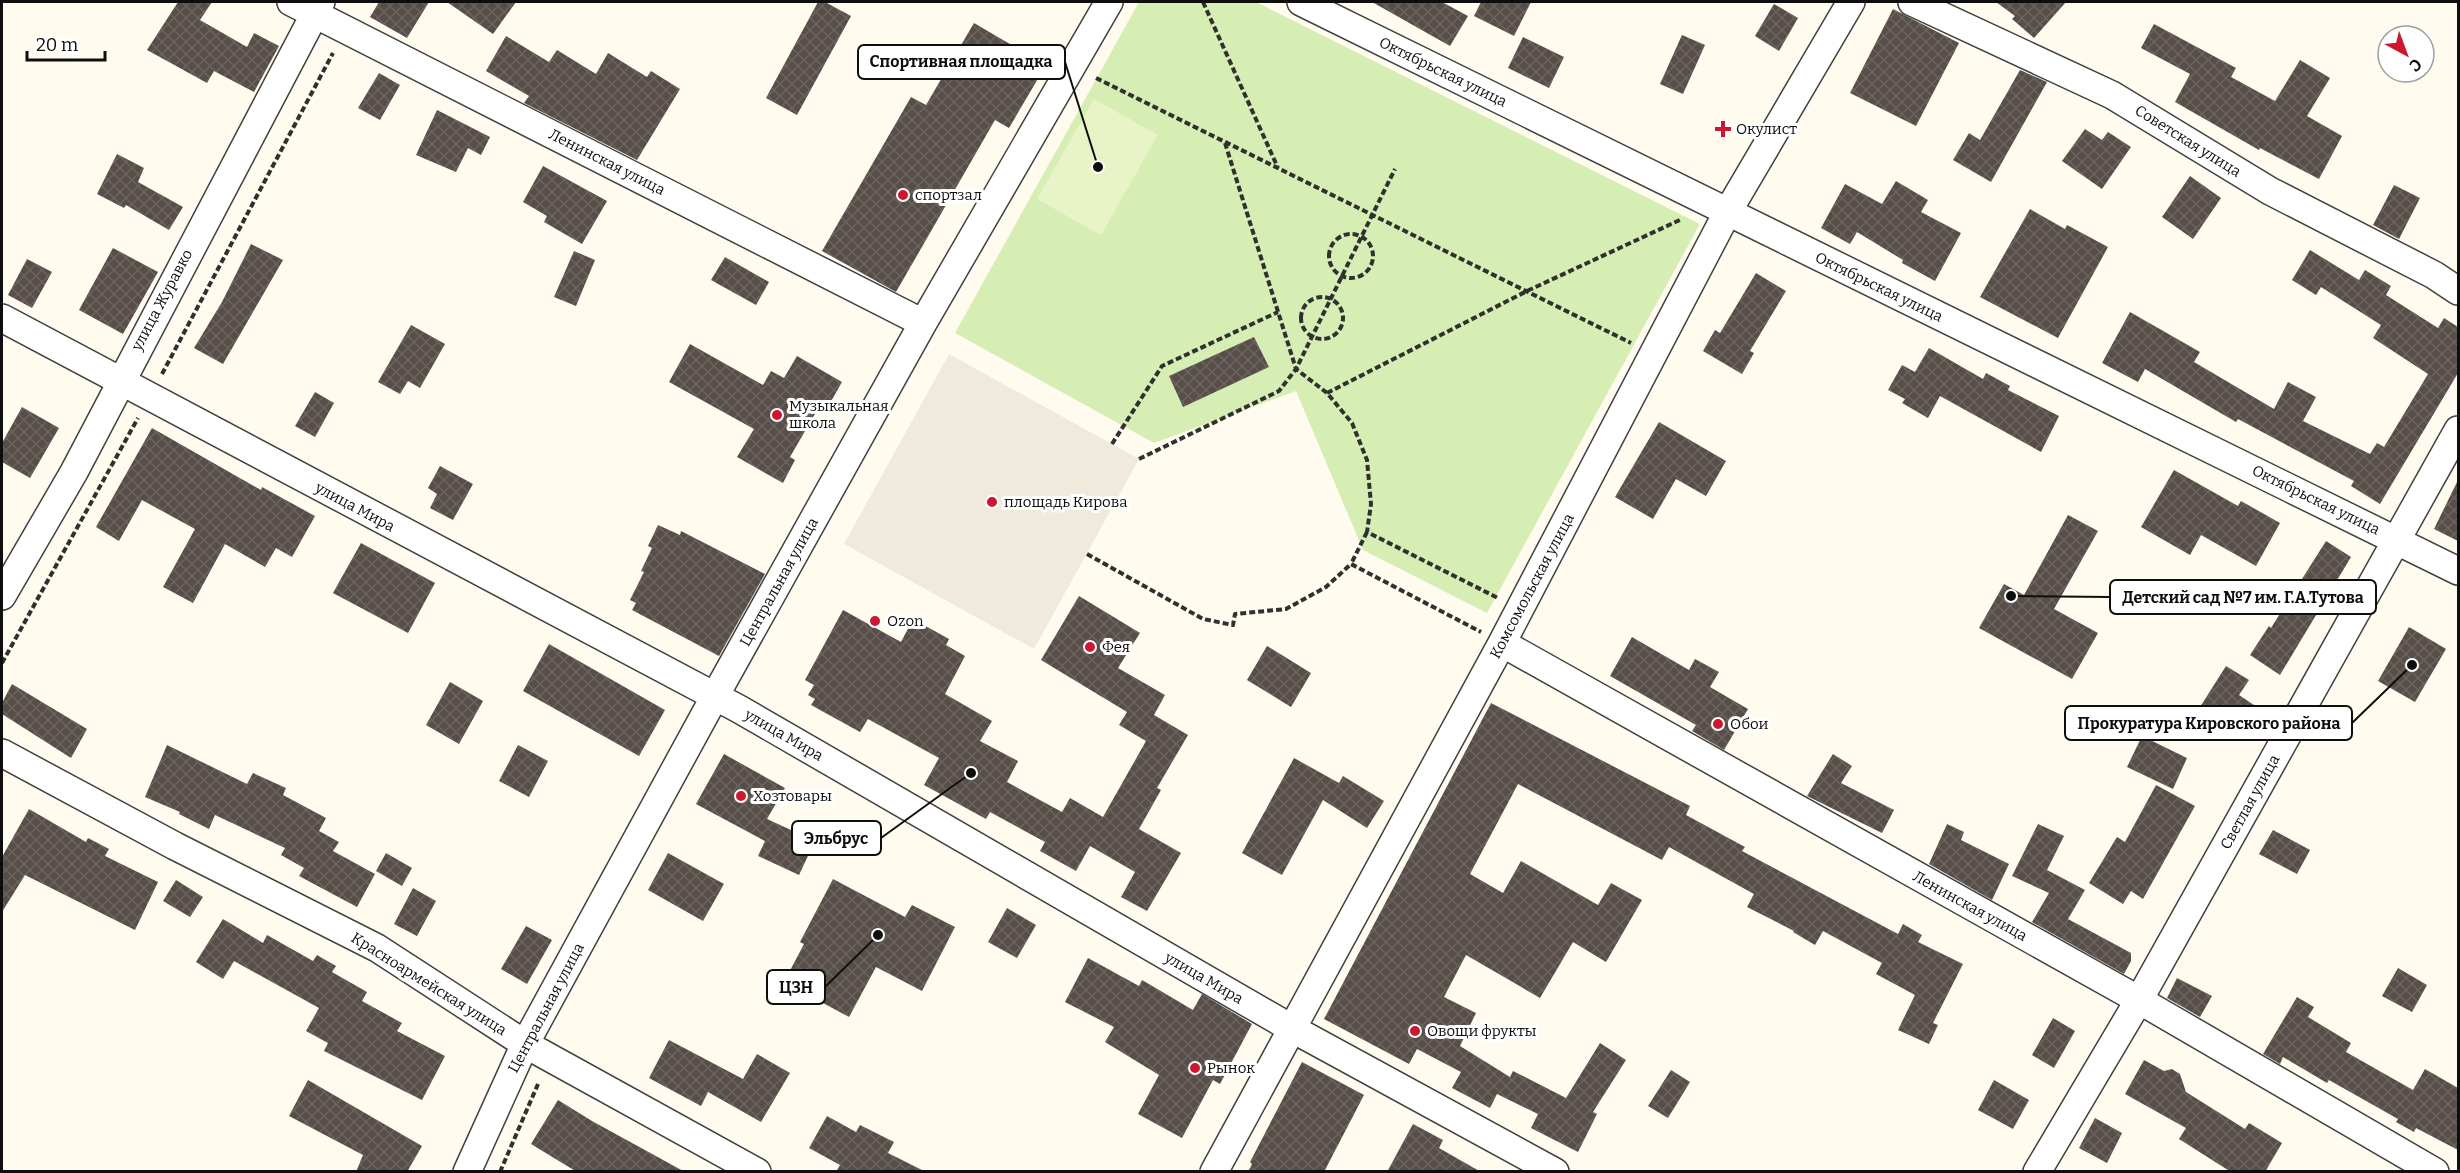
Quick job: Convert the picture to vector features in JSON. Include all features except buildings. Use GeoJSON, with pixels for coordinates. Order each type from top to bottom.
{"type":"FeatureCollection","features":[{"type":"Feature","properties":{"kind":"street","name":"Ленинская улица"},"geometry":{"type":"LineString","coordinates":[[291,2],[317,8],[346,30],[923,323]]}},
{"type":"Feature","properties":{"kind":"street","name":"Центральная улица"},"geometry":{"type":"LineString","coordinates":[[467,1172],[525,1044],[715,696],[923,323],[1108,2]]}},
{"type":"Feature","properties":{"kind":"street","name":"Октябрьская улица"},"geometry":{"type":"LineString","coordinates":[[1301,2],[2458,571]]}},
{"type":"Feature","properties":{"kind":"street","name":"Комсомольская улица"},"geometry":{"type":"LineString","coordinates":[[1214,1172],[1502,644],[1727,213],[1851,2]]}},
{"type":"Feature","properties":{"kind":"street","name":"Советская улица"},"geometry":{"type":"LineString","coordinates":[[1912,2],[2112,94],[2270,191],[2434,275],[2458,291]]}},
{"type":"Feature","properties":{"kind":"street","name":"улица Журавко"},"geometry":{"type":"LineString","coordinates":[[2,596],[74,471],[119,381],[317,8]]}},
{"type":"Feature","properties":{"kind":"street","name":"улица Мира"},"geometry":{"type":"LineString","coordinates":[[2,318],[149,398],[715,696],[1291,1028],[1555,1172]]}},
{"type":"Feature","properties":{"kind":"street","name":"Светлая улица"},"geometry":{"type":"LineString","coordinates":[[2037,1172],[2139,1000],[2458,430]]}},
{"type":"Feature","properties":{"kind":"street","name":"Ленинская улица"},"geometry":{"type":"LineString","coordinates":[[1502,644],[2139,1000],[2435,1172]]}},
{"type":"Feature","properties":{"kind":"street","name":"Красноармейская улица"},"geometry":{"type":"LineString","coordinates":[[2,753],[175,846],[377,948],[525,1044],[757,1172]]}},
{"type":"Feature","properties":{"kind":"path"},"geometry":{"type":"LineString","coordinates":[[1203,2],[1278,169]]}},
{"type":"Feature","properties":{"kind":"path"},"geometry":{"type":"LineString","coordinates":[[2,663],[149,398],[346,30]]}},
{"type":"Feature","properties":{"kind":"path"},"geometry":{"type":"LineString","coordinates":[[1096,78],[1634,344]]}},
{"type":"Feature","properties":{"kind":"path"},"geometry":{"type":"LineString","coordinates":[[1087,554],[1203,619],[1233,625],[1235,614],[1286,609],[1326,587],[1351,564],[1367,532],[1371,504],[1368,460],[1352,423],[1327,393],[1296,369],[1224,142]]}},
{"type":"Feature","properties":{"kind":"path"},"geometry":{"type":"LineString","coordinates":[[1139,459],[1279,391],[1296,369],[1360,235],[1395,169]]}},
{"type":"Feature","properties":{"kind":"path"},"geometry":{"type":"LineString","coordinates":[[1327,393],[1527,291],[1688,217]]}},
{"type":"Feature","properties":{"kind":"path"},"geometry":{"type":"LineString","coordinates":[[1360,235],[1372,248],[1371,265],[1358,277],[1341,276],[1333,269],[1329,261],[1329,251],[1333,242],[1341,236],[1360,235]]}},
{"type":"Feature","properties":{"kind":"path"},"geometry":{"type":"LineString","coordinates":[[1314,299],[1329,299],[1341,311],[1341,328],[1328,339],[1311,336],[1302,325],[1303,309],[1314,299]]}},
{"type":"Feature","properties":{"kind":"path"},"geometry":{"type":"LineString","coordinates":[[1112,444],[1162,366],[1278,312]]}},
{"type":"Feature","properties":{"kind":"path"},"geometry":{"type":"LineString","coordinates":[[1367,532],[1520,609]]}},
{"type":"Feature","properties":{"kind":"path"},"geometry":{"type":"LineString","coordinates":[[1351,564],[1502,644]]}},
{"type":"Feature","properties":{"kind":"green space"},"geometry":{"type":"Polygon","coordinates":[[[1139,2],[1256,2],[1700,224],[1487,613],[1363,550],[1296,391],[1154,443],[955,333],[1139,2]]]}},
{"type":"Feature","properties":{"kind":"green space"},"geometry":{"type":"Polygon","coordinates":[[[1094,99],[1158,135],[1101,235],[1037,199],[1094,99]]]}},
{"type":"Feature","properties":{"kind":"shaded area","name":"площадь Кирова"},"geometry":{"type":"Polygon","coordinates":[[[949,354],[1139,459],[1034,649],[844,544],[949,354]]]}},
{"type":"Feature","properties":{"kind":"place","name":"Окулист"},"geometry":{"type":"Point","coordinates":[1723,129]}},
{"type":"Feature","properties":{"kind":"place","name":"Cпортивная площадка"},"geometry":{"type":"Point","coordinates":[1098,167]}},
{"type":"Feature","properties":{"kind":"place","name":"спортзал"},"geometry":{"type":"Point","coordinates":[903,195]}},
{"type":"Feature","properties":{"kind":"place","name":"Музыкальная школа"},"geometry":{"type":"Point","coordinates":[777,415]}},
{"type":"Feature","properties":{"kind":"place","name":"площадь Кирова"},"geometry":{"type":"Point","coordinates":[992,502]}},
{"type":"Feature","properties":{"kind":"place","name":"Детский сад №7 им. Г.А.Тутова"},"geometry":{"type":"Point","coordinates":[2011,596]}},
{"type":"Feature","properties":{"kind":"place","name":"Ozon"},"geometry":{"type":"Point","coordinates":[875,621]}},
{"type":"Feature","properties":{"kind":"place","name":"Фея"},"geometry":{"type":"Point","coordinates":[1090,647]}},
{"type":"Feature","properties":{"kind":"place","name":"Прокуратура Кировского района"},"geometry":{"type":"Point","coordinates":[2412,665]}},
{"type":"Feature","properties":{"kind":"place","name":"Обои"},"geometry":{"type":"Point","coordinates":[1718,724]}},
{"type":"Feature","properties":{"kind":"place","name":"Эльбрус"},"geometry":{"type":"Point","coordinates":[971,773]}},
{"type":"Feature","properties":{"kind":"place","name":"Хозтовары"},"geometry":{"type":"Point","coordinates":[741,796]}},
{"type":"Feature","properties":{"kind":"place","name":"ЦЗН"},"geometry":{"type":"Point","coordinates":[878,935]}},
{"type":"Feature","properties":{"kind":"place","name":"Овощи фрукты"},"geometry":{"type":"Point","coordinates":[1415,1031]}},
{"type":"Feature","properties":{"kind":"place","name":"Рынок"},"geometry":{"type":"Point","coordinates":[1195,1068]}}]}
